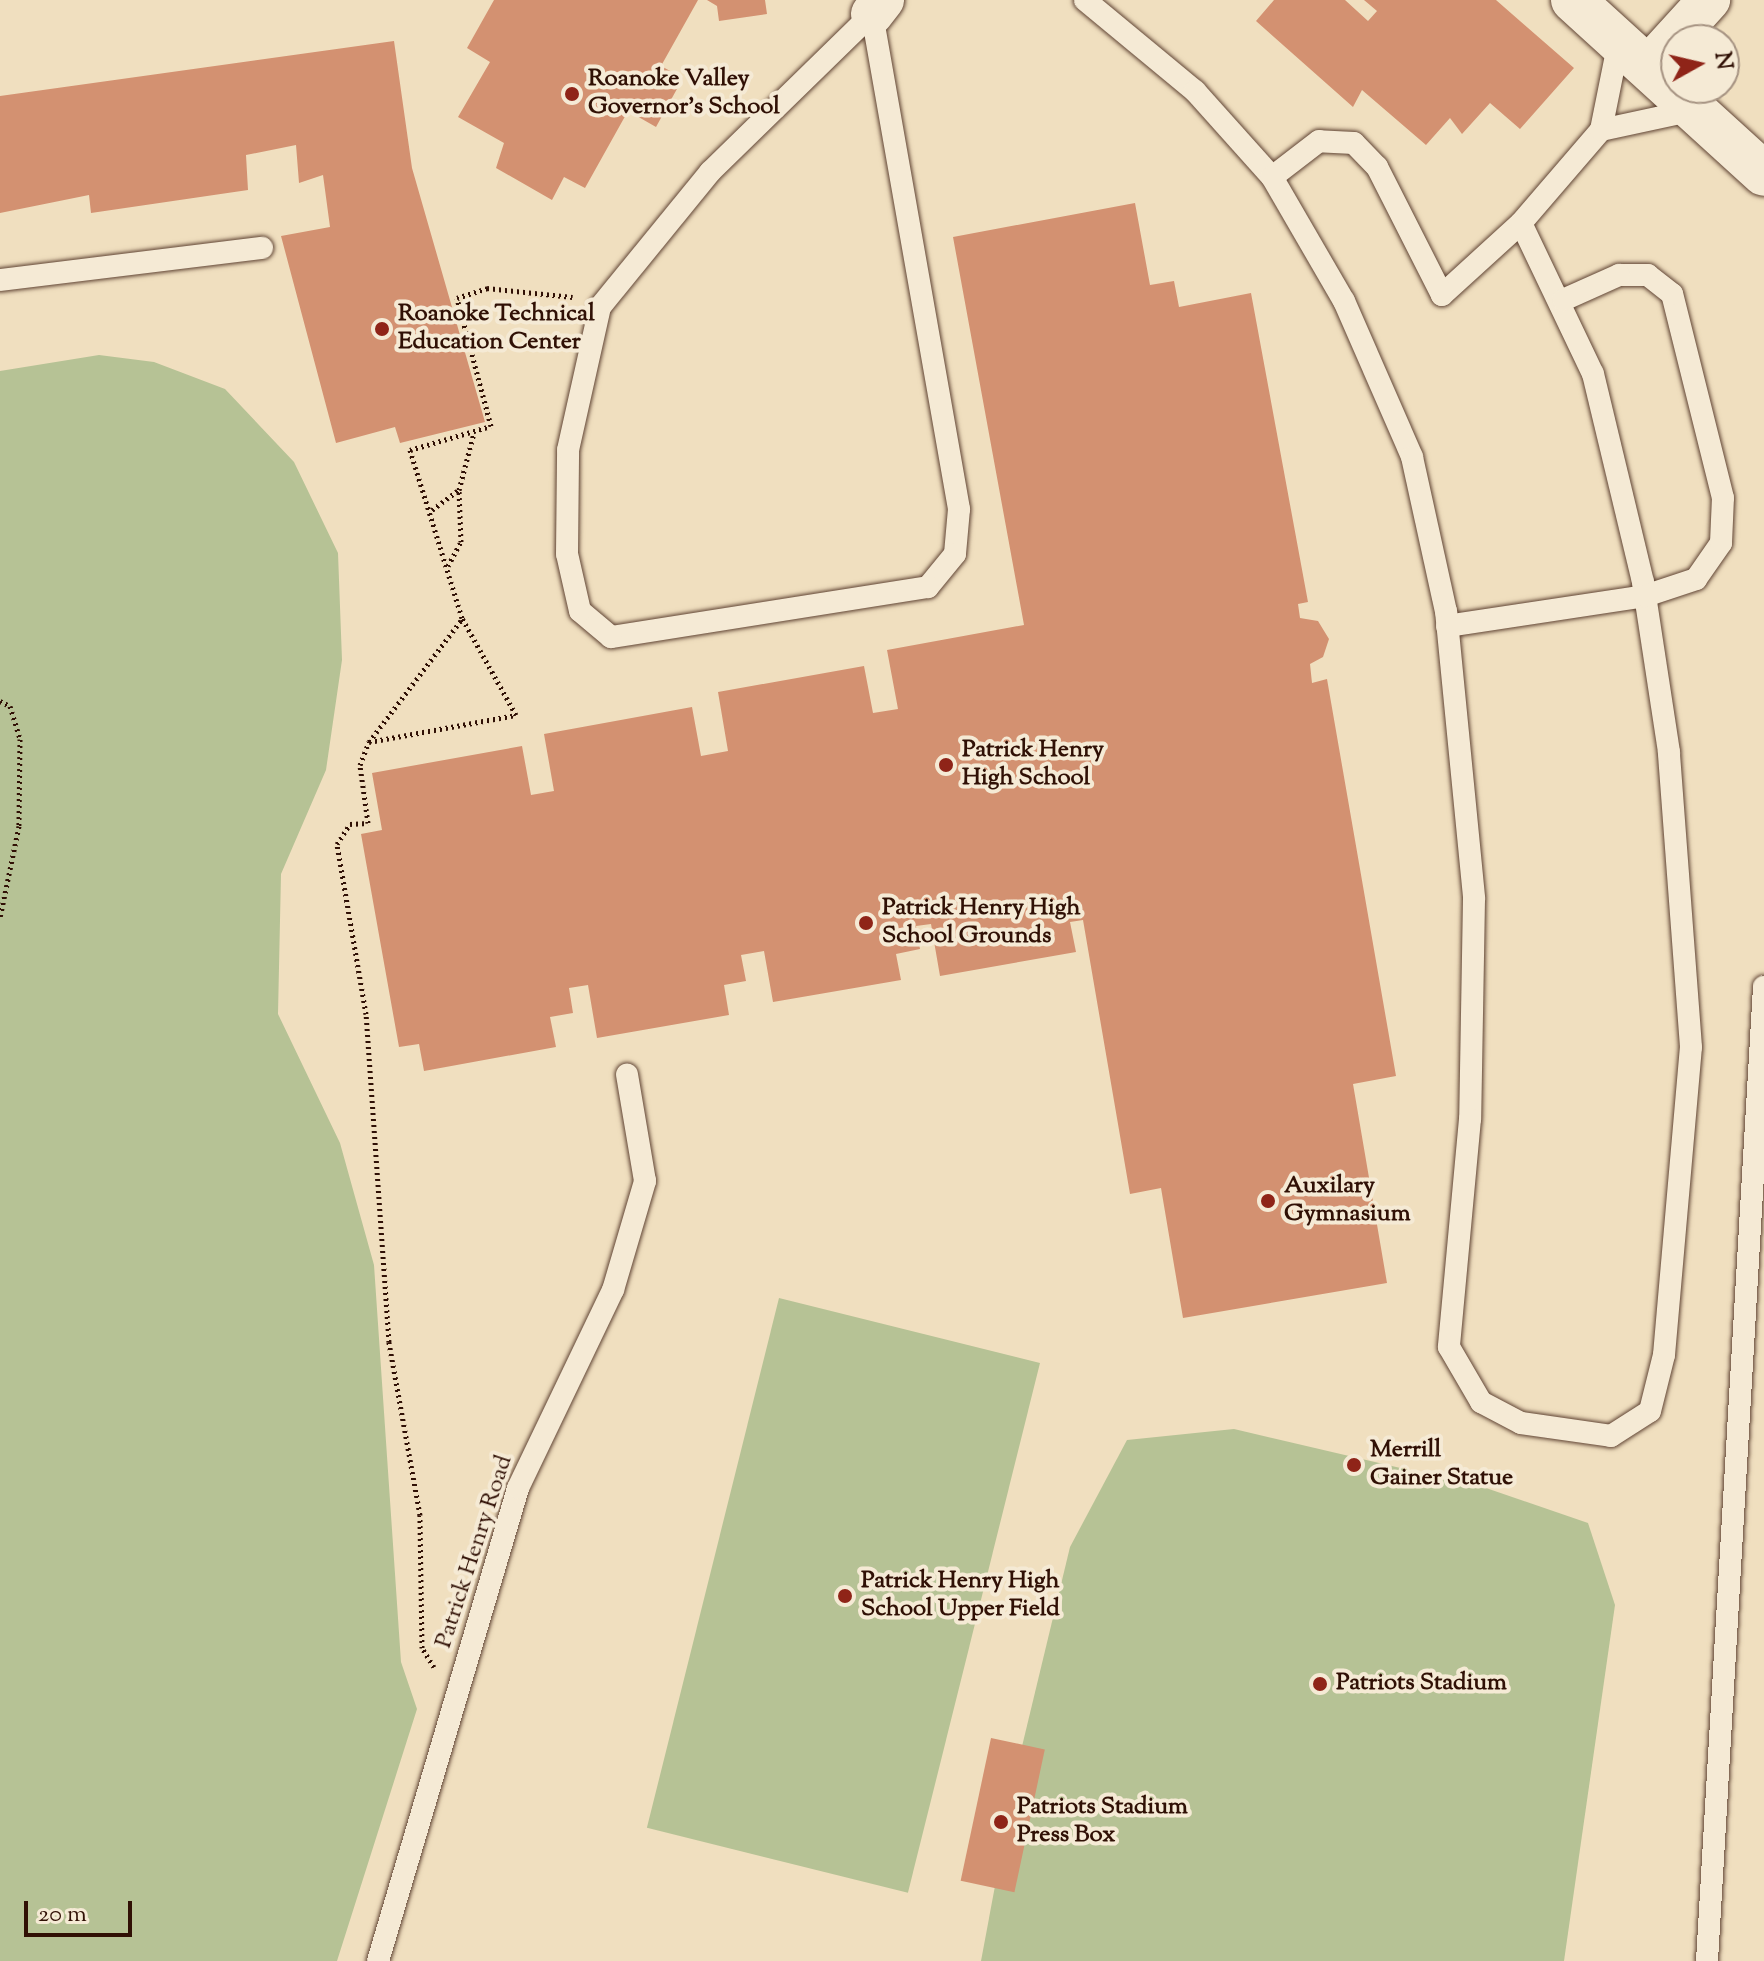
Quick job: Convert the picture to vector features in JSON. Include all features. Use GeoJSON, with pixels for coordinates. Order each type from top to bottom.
{"type":"FeatureCollection","features":[{"type":"Feature","properties":{"kind":"street"},"geometry":{"type":"LineString","coordinates":[[1573,0],[1764,174]]}},
{"type":"Feature","properties":{"kind":"street"},"geometry":{"type":"LineString","coordinates":[[1633,54],[1709,0]]}},
{"type":"Feature","properties":{"kind":"lane"},"geometry":{"type":"LineString","coordinates":[[1085,0],[1195,91],[1272,177],[1344,301],[1412,457],[1447,626],[1474,899],[1470,1119],[1449,1347],[1481,1402],[1521,1423],[1611,1436],[1650,1411],[1664,1355],[1691,1047],[1669,752],[1645,596],[1593,374],[1563,300],[1521,223]]}},
{"type":"Feature","properties":{"kind":"lane"},"geometry":{"type":"LineString","coordinates":[[877,7],[959,509],[955,554],[942,574],[928,587],[632,638],[593,627],[580,611],[567,554],[568,450],[600,307],[710,172],[877,7]]}},
{"type":"Feature","properties":{"kind":"lane"},"geometry":{"type":"LineString","coordinates":[[1272,177],[1319,141],[1354,143],[1377,167],[1442,295],[1521,223],[1601,130],[1633,54]]}},
{"type":"Feature","properties":{"kind":"lane"},"geometry":{"type":"LineString","coordinates":[[1601,130],[1694,110]]}},
{"type":"Feature","properties":{"kind":"lane"},"geometry":{"type":"LineString","coordinates":[[0,280],[262,248]]}},
{"type":"Feature","properties":{"kind":"lane"},"geometry":{"type":"LineString","coordinates":[[1447,626],[1645,596],[1696,579],[1721,543],[1723,498],[1672,294],[1648,275],[1619,275],[1563,300]]}},
{"type":"Feature","properties":{"kind":"lane"},"geometry":{"type":"LineString","coordinates":[[1707,1961],[1764,987]]}},
{"type":"Feature","properties":{"kind":"lane","name":"Patrick Henry Road"},"geometry":{"type":"LineString","coordinates":[[378,1961],[518,1488],[613,1290],[645,1181],[627,1075]]}},
{"type":"Feature","properties":{"kind":"path"},"geometry":{"type":"LineString","coordinates":[[369,742],[516,715],[462,618],[432,510],[410,450],[491,426],[457,298],[487,288],[546,289],[600,307]]}},
{"type":"Feature","properties":{"kind":"path"},"geometry":{"type":"LineString","coordinates":[[447,566],[461,542],[459,490],[474,432]]}},
{"type":"Feature","properties":{"kind":"path"},"geometry":{"type":"LineString","coordinates":[[432,510],[459,490]]}},
{"type":"Feature","properties":{"kind":"path"},"geometry":{"type":"LineString","coordinates":[[455,1701],[422,1648],[420,1515],[389,1342],[366,1014],[337,844],[350,824],[368,823],[360,765],[369,742],[462,618]]}},
{"type":"Feature","properties":{"kind":"path"},"geometry":{"type":"LineString","coordinates":[[0,701],[10,706],[20,739],[19,826],[0,918]]}},
{"type":"Feature","properties":{"kind":"green space"},"geometry":{"type":"Polygon","coordinates":[[[99,355],[154,362],[225,389],[294,462],[338,553],[342,660],[326,770],[281,874],[278,1014],[340,1143],[374,1265],[401,1662],[417,1709],[337,1961],[0,1961],[0,371],[99,355]]]}},
{"type":"Feature","properties":{"kind":"green space","name":"Patrick Henry High School Upper Field"},"geometry":{"type":"Polygon","coordinates":[[[779,1298],[1040,1363],[908,1893],[647,1828],[779,1298]]]}},
{"type":"Feature","properties":{"kind":"green space","name":"Patriots Stadium"},"geometry":{"type":"Polygon","coordinates":[[[1234,1429],[1486,1488],[1588,1523],[1615,1605],[1564,1961],[981,1961],[1018,1763],[1070,1547],[1127,1440],[1234,1429]]]}},
{"type":"Feature","properties":{"kind":"building","name":"Roanoke Valley Governor's School"},"geometry":{"type":"Polygon","coordinates":[[[494,0],[698,0],[661,66],[683,78],[656,127],[628,111],[585,188],[564,177],[552,200],[496,168],[504,143],[458,117],[490,62],[467,48],[494,0]]]}},
{"type":"Feature","properties":{"kind":"building","name":"Roanoke Valley Governor's School"},"geometry":{"type":"Polygon","coordinates":[[[707,0],[765,0],[767,14],[719,21],[717,6],[707,0]]]}},
{"type":"Feature","properties":{"kind":"building"},"geometry":{"type":"Polygon","coordinates":[[[1274,0],[1345,0],[1368,21],[1377,11],[1364,0],[1496,0],[1574,68],[1520,129],[1490,103],[1462,134],[1450,118],[1426,145],[1362,90],[1353,107],[1256,21],[1274,0]]]}},
{"type":"Feature","properties":{"kind":"building","name":"Roanoke Technical Education Center"},"geometry":{"type":"Polygon","coordinates":[[[394,41],[412,168],[485,422],[400,443],[395,427],[336,443],[281,236],[330,227],[323,175],[299,183],[296,145],[246,155],[248,190],[91,213],[89,195],[0,213],[0,96],[394,41]]]}},
{"type":"Feature","properties":{"kind":"building","name":"Patrick Henry High School"},"geometry":{"type":"Polygon","coordinates":[[[1135,203],[1150,285],[1174,281],[1179,307],[1251,293],[1308,602],[1298,604],[1300,618],[1318,621],[1329,639],[1323,657],[1310,664],[1312,683],[1327,679],[1396,1076],[1353,1084],[1387,1283],[1183,1318],[1161,1188],[1130,1194],[1083,920],[1070,922],[1076,952],[940,976],[931,924],[916,926],[920,949],[896,954],[901,980],[773,1002],[764,951],[741,955],[746,981],[724,985],[729,1015],[597,1038],[588,985],[569,988],[573,1013],[550,1017],[556,1047],[424,1071],[419,1044],[399,1047],[361,834],[382,830],[372,773],[522,746],[531,795],[554,791],[544,734],[692,707],[701,756],[728,751],[718,692],[864,666],[873,713],[898,709],[887,650],[1024,625],[953,237],[1135,203]]]}},
{"type":"Feature","properties":{"kind":"building","name":"Patriots Stadium Press Box"},"geometry":{"type":"Polygon","coordinates":[[[991,1738],[1045,1749],[1014,1892],[961,1881],[991,1738]]]}},
{"type":"Feature","properties":{"kind":"place","name":"Roanoke Valley Governor's School"},"geometry":{"type":"Point","coordinates":[572,94]}},
{"type":"Feature","properties":{"kind":"place","name":"Roanoke Technical Education Center"},"geometry":{"type":"Point","coordinates":[382,329]}},
{"type":"Feature","properties":{"kind":"place","name":"Patrick Henry High School"},"geometry":{"type":"Point","coordinates":[946,765]}},
{"type":"Feature","properties":{"kind":"place","name":"Patrick Henry High School Grounds"},"geometry":{"type":"Point","coordinates":[866,923]}},
{"type":"Feature","properties":{"kind":"place","name":"Auxilary Gymnasium"},"geometry":{"type":"Point","coordinates":[1268,1201]}},
{"type":"Feature","properties":{"kind":"place","name":"Merrill Gainer Statue"},"geometry":{"type":"Point","coordinates":[1354,1465]}},
{"type":"Feature","properties":{"kind":"place","name":"Patrick Henry High School Upper Field"},"geometry":{"type":"Point","coordinates":[845,1596]}},
{"type":"Feature","properties":{"kind":"place","name":"Patriots Stadium"},"geometry":{"type":"Point","coordinates":[1320,1684]}},
{"type":"Feature","properties":{"kind":"place","name":"Patriots Stadium Press Box"},"geometry":{"type":"Point","coordinates":[1001,1822]}}]}
